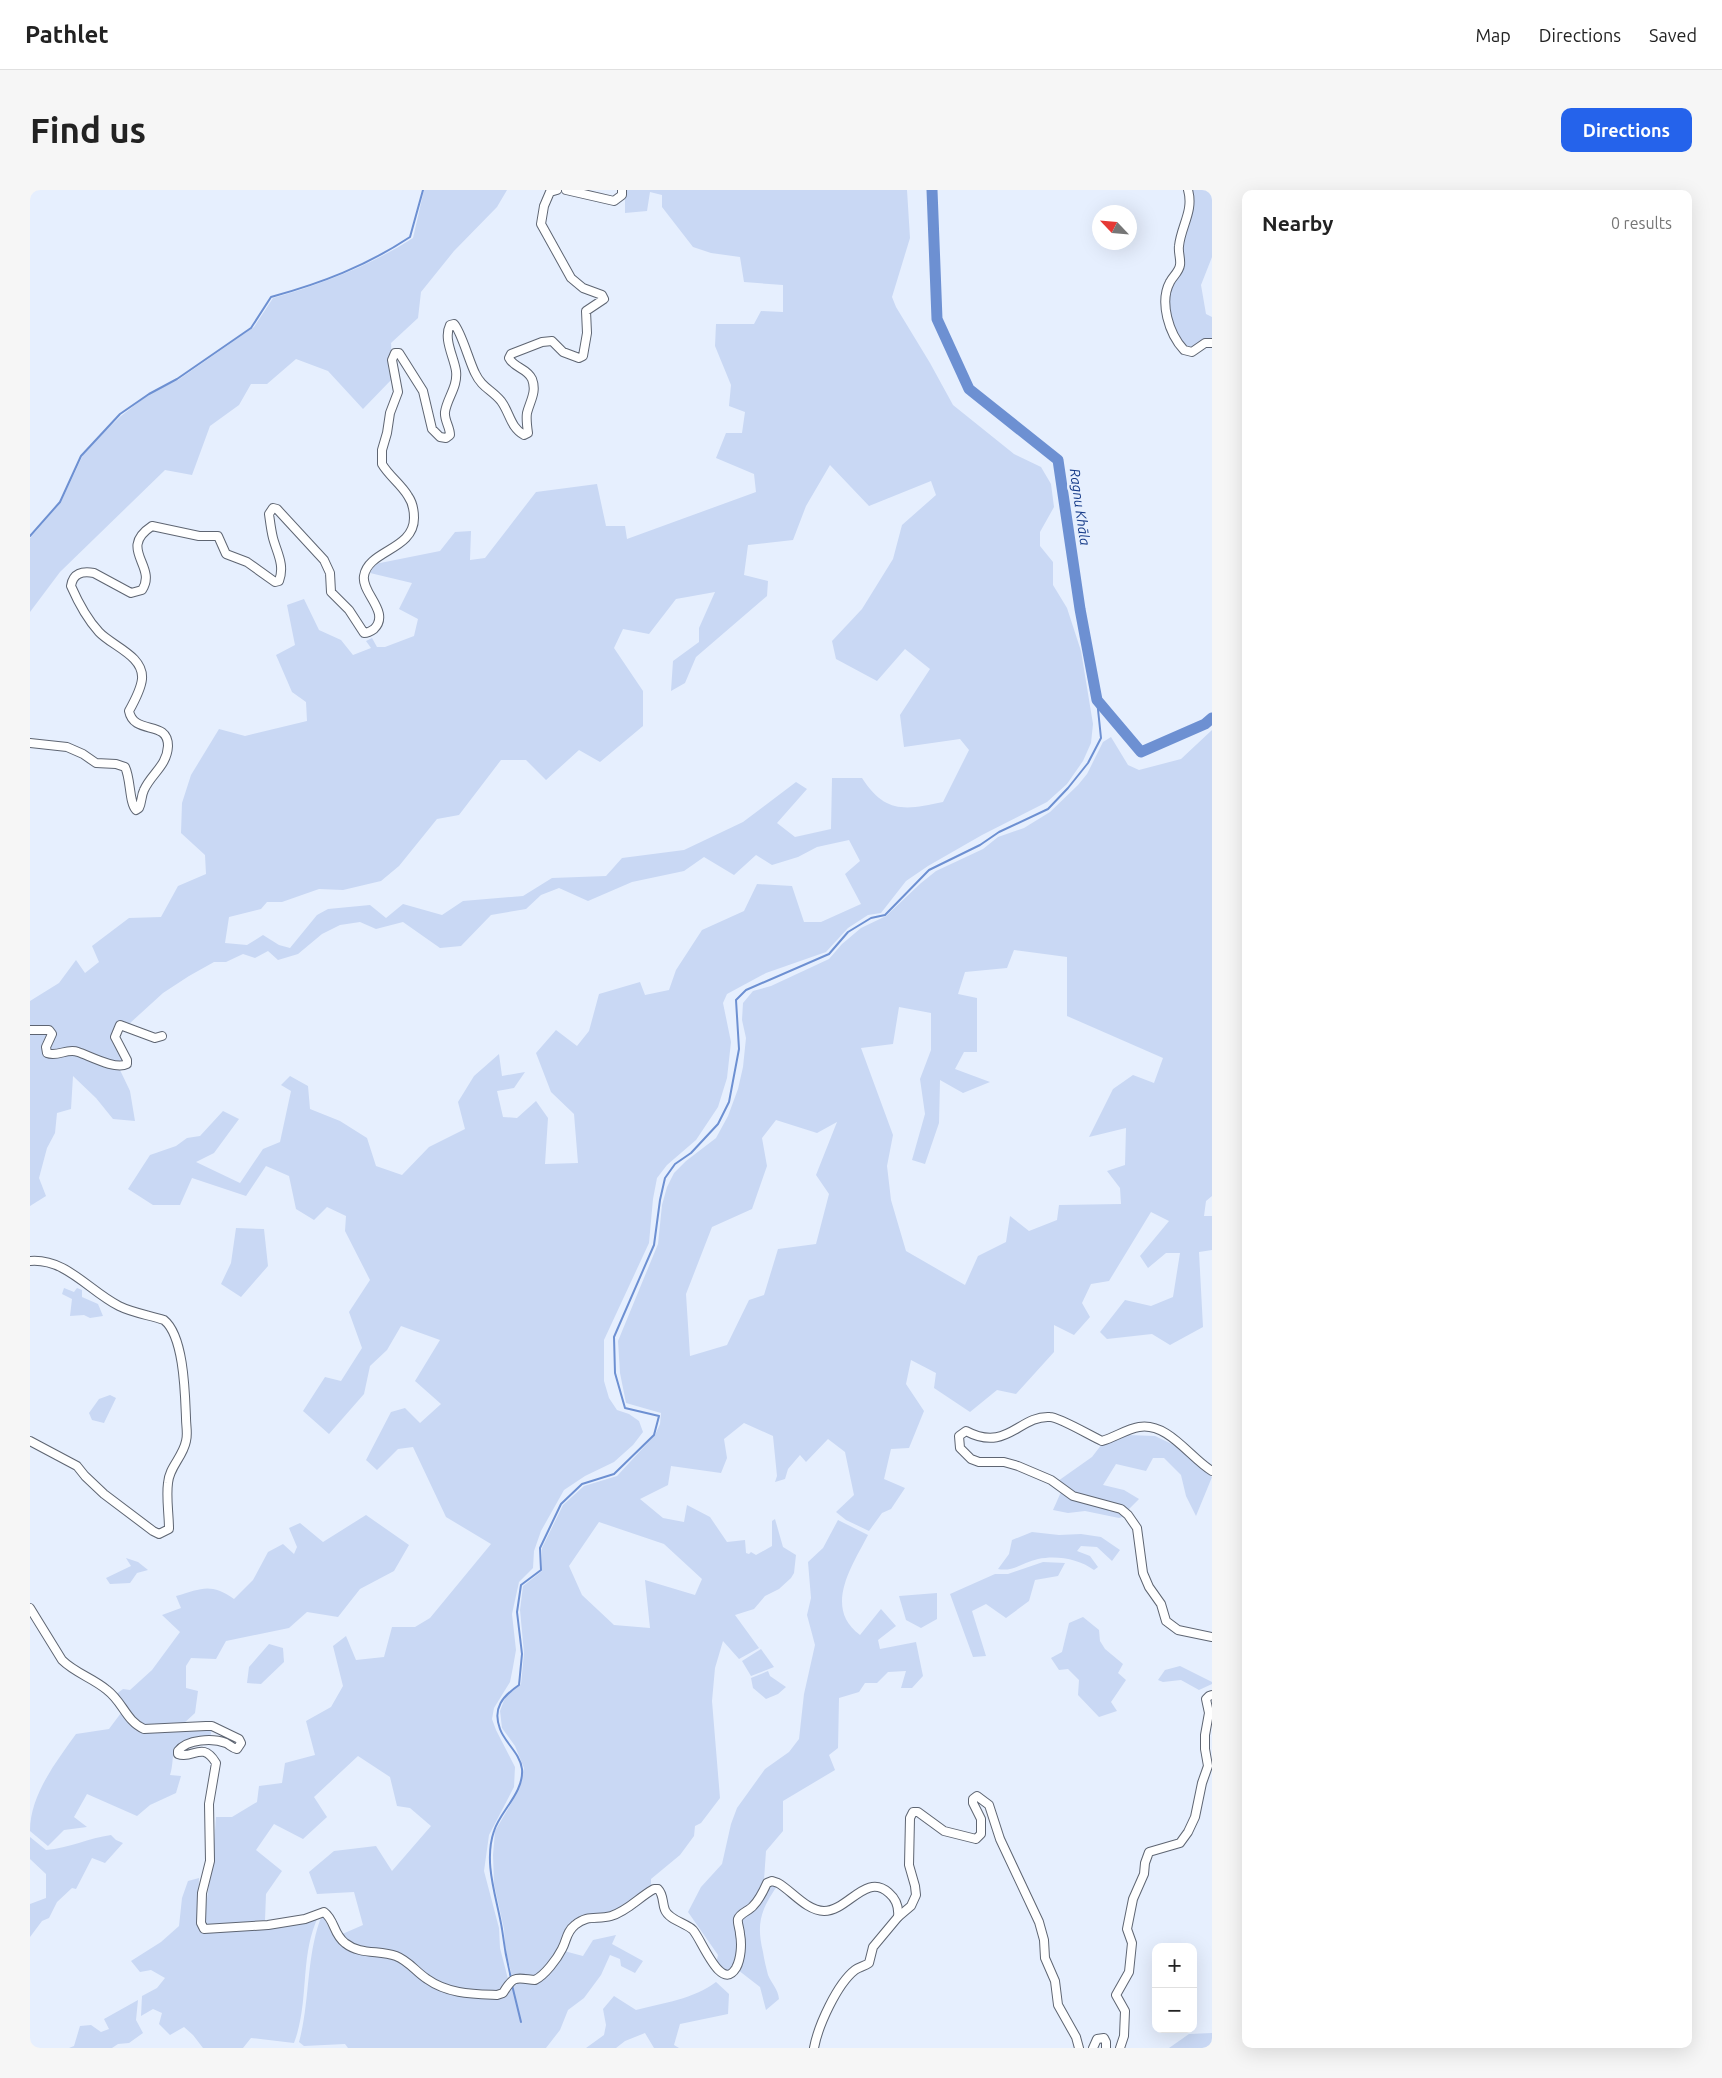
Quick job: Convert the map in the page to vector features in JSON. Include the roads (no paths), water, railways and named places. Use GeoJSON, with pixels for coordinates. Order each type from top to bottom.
{"type":"FeatureCollection","features":[{"type":"Feature","properties":{"kind":"street"},"geometry":{"type":"LineString","coordinates":[[30,743],[67,747],[83,754],[96,763],[116,764],[126,768],[131,788],[132,805],[136,810],[139,808],[144,789],[155,775],[166,755],[167,738],[164,732],[159,729],[140,726],[130,716],[129,711],[142,679],[138,665],[133,658],[98,631],[77,600],[71,586],[74,577],[78,573],[87,572],[94,573],[131,593],[142,590],[146,584],[146,576],[138,554],[137,543],[139,537],[152,526],[199,536],[218,536],[226,554],[247,562],[275,582],[279,581],[281,562],[273,540],[269,514],[273,508],[277,509],[324,560],[330,574],[331,592],[350,610],[364,633],[372,631],[376,626],[378,610],[364,583],[366,569],[382,554],[402,542],[409,535],[414,524],[414,508],[409,497],[382,464],[382,450],[385,444],[390,414],[398,392],[392,360],[395,353],[399,353],[420,383],[426,399],[432,429],[440,437],[446,438],[450,435],[450,431],[445,411],[456,382],[456,373],[448,337],[450,325],[454,324],[458,328],[480,385],[500,400],[511,422],[524,435],[528,433],[527,418],[534,396],[534,388],[528,373],[510,361],[510,354],[542,342],[552,341],[568,355],[579,358],[583,356],[587,333],[586,311],[604,299],[602,294],[583,288],[571,278],[541,224],[547,197],[550,192],[557,190]]}},
{"type":"Feature","properties":{"kind":"street"},"geometry":{"type":"LineString","coordinates":[[566,190],[614,201],[622,194],[622,190]]}},
{"type":"Feature","properties":{"kind":"street"},"geometry":{"type":"LineString","coordinates":[[1188,190],[1190,207],[1179,245],[1180,266],[1167,290],[1167,312],[1173,335],[1184,350],[1192,352],[1205,343],[1212,343]]}},
{"type":"Feature","properties":{"kind":"street"},"geometry":{"type":"LineString","coordinates":[[30,1030],[49,1030],[52,1034],[46,1047],[47,1053],[52,1055],[76,1051],[123,1066],[127,1064],[127,1060],[115,1037],[120,1025],[155,1038],[162,1036]]}},
{"type":"Feature","properties":{"kind":"street"},"geometry":{"type":"LineString","coordinates":[[30,1261],[51,1262],[61,1266],[94,1292],[119,1306],[164,1320],[170,1324],[174,1333],[185,1385],[187,1440],[184,1449],[170,1472],[168,1484],[169,1529],[159,1534],[153,1531],[104,1494],[77,1466],[30,1441]]}},
{"type":"Feature","properties":{"kind":"street"},"geometry":{"type":"LineString","coordinates":[[1212,1471],[1184,1447],[1155,1427],[1138,1427],[1102,1441],[1050,1417],[1034,1420],[999,1437],[981,1437],[966,1431],[959,1436],[960,1448],[972,1459],[979,1462],[1000,1462],[1018,1466],[1051,1480],[1073,1496],[1121,1509],[1137,1528],[1143,1573],[1148,1587],[1161,1604],[1164,1617],[1169,1624],[1186,1633],[1212,1637]]}},
{"type":"Feature","properties":{"kind":"street"},"geometry":{"type":"LineString","coordinates":[[30,1608],[62,1660],[68,1666],[108,1690],[135,1725],[144,1729],[212,1726],[239,1739],[241,1743],[237,1749],[224,1743],[209,1740],[184,1746],[178,1751],[178,1754],[182,1756],[197,1751],[204,1751],[216,1763],[209,1804],[210,1861],[202,1893],[201,1923],[204,1929],[268,1925],[305,1919],[324,1912],[330,1917],[335,1934],[352,1948],[394,1955],[404,1959],[432,1983],[455,1992],[497,1995],[503,1993],[515,1978],[534,1980],[544,1975],[562,1950],[568,1932],[576,1924],[588,1917],[610,1916],[623,1911],[658,1888],[662,1893],[665,1910],[668,1914],[692,1929],[705,1947],[714,1966],[719,1972],[726,1975],[736,1967],[739,1958],[741,1941],[738,1920],[740,1916],[757,1902],[766,1883],[778,1883],[808,1906],[822,1911],[839,1906],[870,1886],[879,1886],[893,1896],[897,1903],[898,1917]]}},
{"type":"Feature","properties":{"kind":"street"},"geometry":{"type":"LineString","coordinates":[[1120,2048],[1124,2036],[1125,2011],[1116,1995],[1129,1972],[1132,1943],[1127,1929],[1133,1900],[1144,1874],[1149,1852],[1180,1843],[1188,1832],[1195,1816],[1202,1783],[1208,1766],[1205,1748],[1209,1713],[1206,1703],[1209,1696],[1212,1695]]}},
{"type":"Feature","properties":{"kind":"street"},"geometry":{"type":"LineString","coordinates":[[814,2048],[818,2031],[842,1986],[856,1969],[869,1963],[877,1940],[911,1906],[916,1894],[909,1865],[910,1818],[913,1812],[918,1812],[944,1832],[976,1839],[981,1834],[981,1819],[972,1803],[973,1799],[977,1796],[989,1805],[1006,1855],[1039,1922],[1044,1940],[1045,1958],[1054,1981],[1058,2005],[1076,2037],[1079,2048]]}},
{"type":"Feature","properties":{"kind":"street"},"geometry":{"type":"LineString","coordinates":[[1093,2048],[1097,2039],[1100,2038],[1104,2038],[1106,2048]]}},
{"type":"Feature","properties":{"kind":"waterway"},"geometry":{"type":"LineString","coordinates":[[30,536],[60,502],[81,456],[120,414],[149,394],[177,379],[251,328],[271,297],[343,273],[377,257],[410,237],[423,190]]}},
{"type":"Feature","properties":{"kind":"waterway","name":"Ragnu Khāla"},"geometry":{"type":"LineString","coordinates":[[932,190],[937,319],[969,389],[1058,460],[1080,609],[1097,700],[1141,752],[1205,724],[1212,718]]}},
{"type":"Feature","properties":{"kind":"waterway"},"geometry":{"type":"LineString","coordinates":[[511,1978],[492,1880],[490,1855],[494,1831],[516,1794],[522,1778],[521,1763],[502,1734],[497,1715],[500,1703],[519,1685],[522,1654],[517,1612],[521,1585],[541,1570],[540,1548],[561,1504],[582,1484],[614,1474],[654,1435],[659,1416],[625,1408],[615,1373],[614,1337],[654,1245],[665,1178],[675,1164],[691,1153],[718,1124],[729,1102],[739,1049],[736,1000],[746,990],[829,954],[848,932],[871,918],[885,915],[929,870],[980,845],[999,832],[1048,809],[1088,763],[1101,738],[1097,700]]}},
{"type":"Feature","properties":{"kind":"waterway"},"geometry":{"type":"LineString","coordinates":[[512,1985],[521,2022]]}}]}
